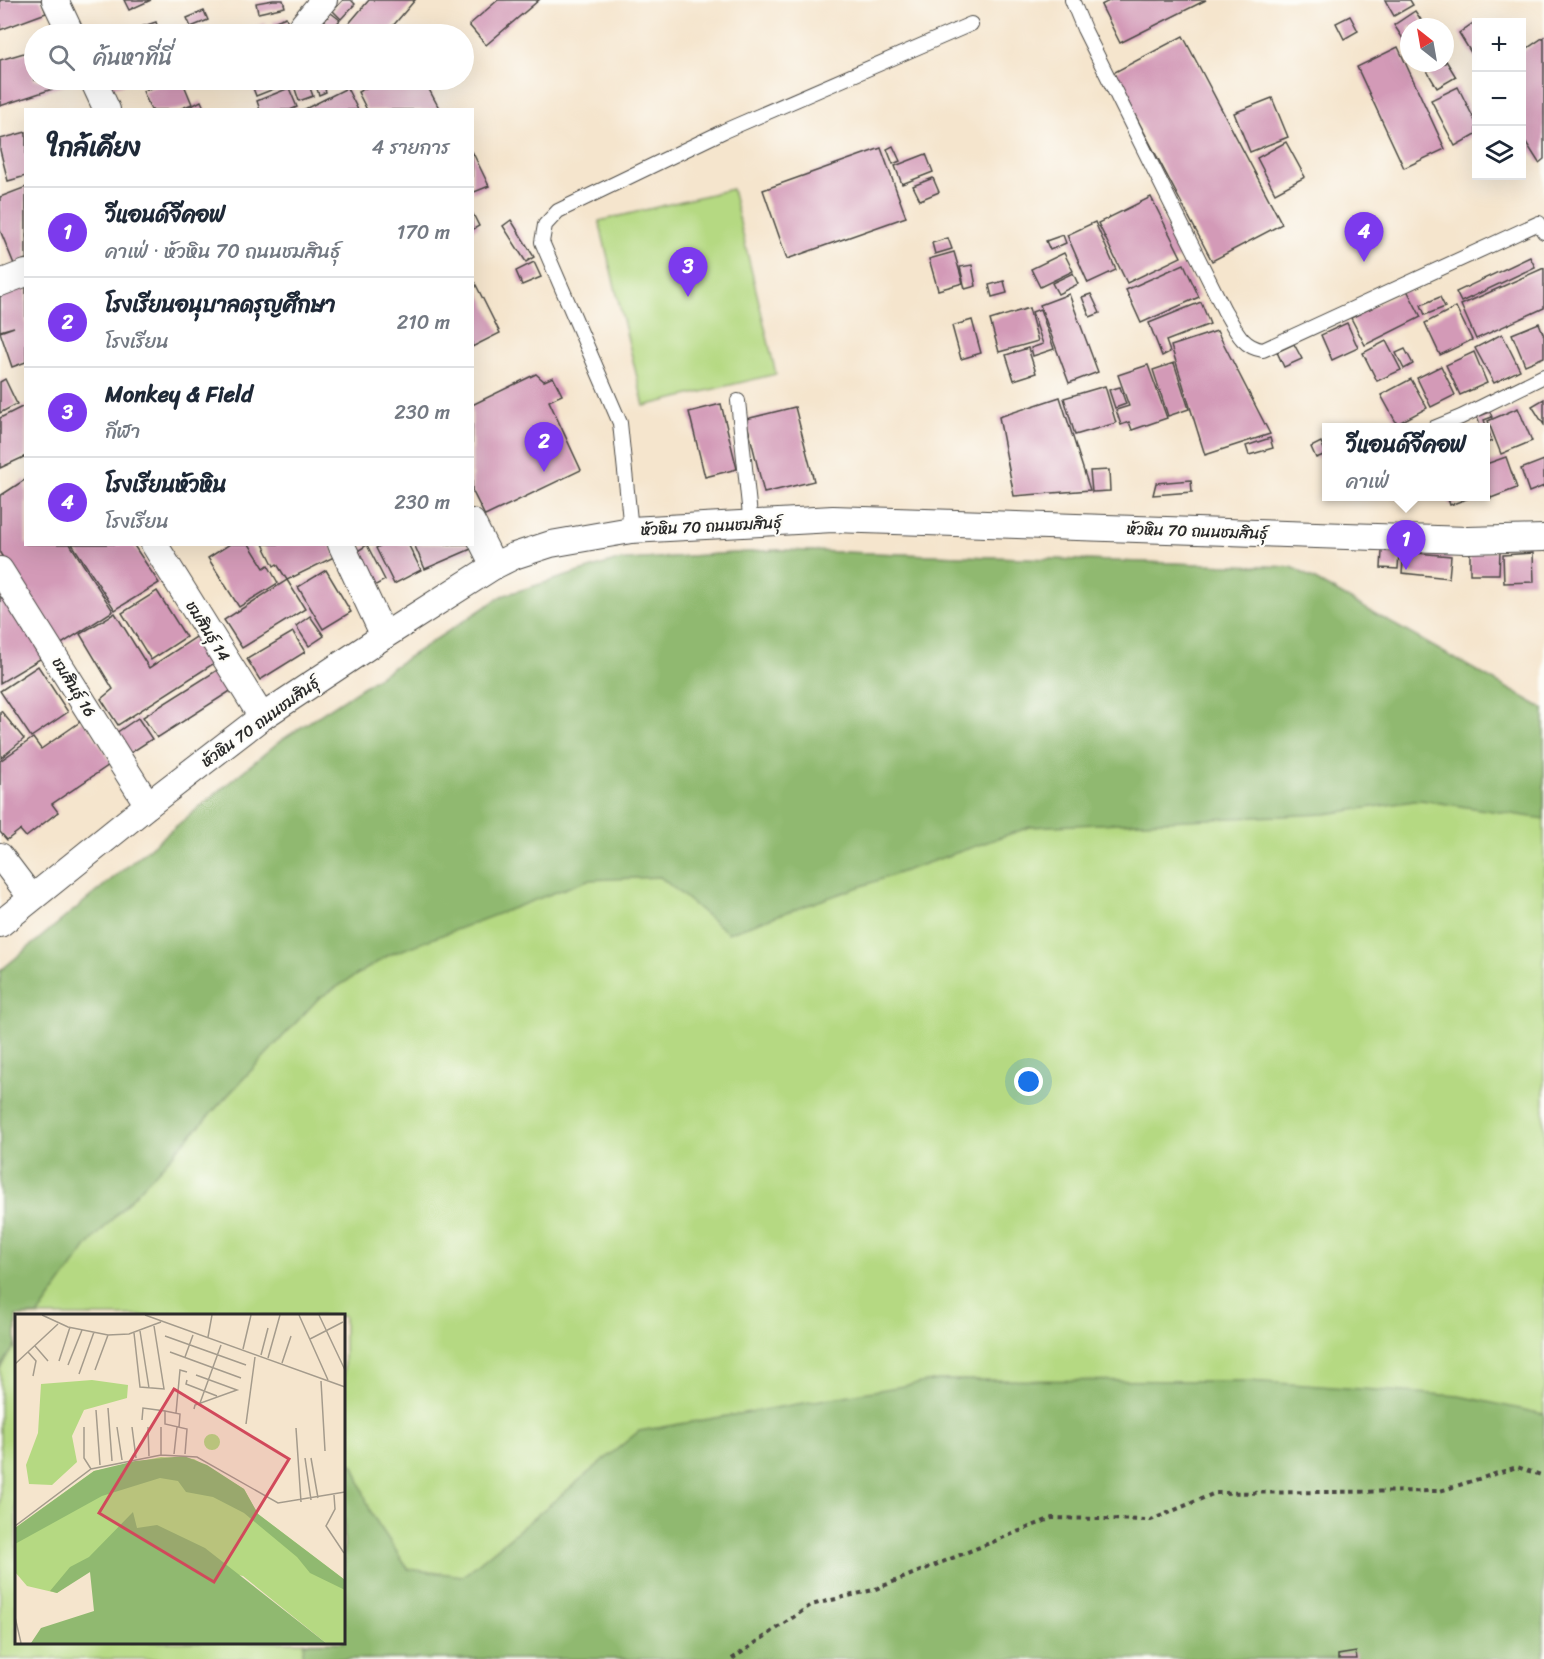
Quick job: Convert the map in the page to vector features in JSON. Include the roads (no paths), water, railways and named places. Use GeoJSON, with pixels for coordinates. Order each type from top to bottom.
{"type":"FeatureCollection","features":[{"type":"Feature","properties":{"kind":"street"},"geometry":{"type":"LineString","coordinates":[[55,0],[66,24]]}},
{"type":"Feature","properties":{"kind":"street"},"geometry":{"type":"LineString","coordinates":[[304,24],[324,0]]}},
{"type":"Feature","properties":{"kind":"street"},"geometry":{"type":"LineString","coordinates":[[98,90],[106,108]]}},
{"type":"Feature","properties":{"kind":"street"},"geometry":{"type":"LineString","coordinates":[[0,283],[24,274]]}},
{"type":"Feature","properties":{"kind":"street","name":"หัวหิน 70 ถนนชมสินธุ์"},"geometry":{"type":"LineString","coordinates":[[0,924],[31,897],[262,717],[494,566],[514,556],[551,544],[631,530],[833,519],[1467,540],[1544,538]]}},
{"type":"Feature","properties":{"kind":"street"},"geometry":{"type":"LineString","coordinates":[[474,526],[494,566]]}},
{"type":"Feature","properties":{"kind":"street","name":"ชมสินธุ์ 14"},"geometry":{"type":"LineString","coordinates":[[155,546],[262,717]]}},
{"type":"Feature","properties":{"kind":"street"},"geometry":{"type":"LineString","coordinates":[[342,546],[384,636]]}},
{"type":"Feature","properties":{"kind":"street","name":"ชมสินธุ์ 16"},"geometry":{"type":"LineString","coordinates":[[0,570],[148,805]]}},
{"type":"Feature","properties":{"kind":"street"},"geometry":{"type":"LineString","coordinates":[[0,856],[31,897]]}},
{"type":"Feature","properties":{"kind":"lane"},"geometry":{"type":"LineString","coordinates":[[1072,0],[1084,29],[1224,310],[1241,339],[1251,348],[1263,350],[1539,223],[1544,232]]}},
{"type":"Feature","properties":{"kind":"lane"},"geometry":{"type":"LineString","coordinates":[[631,530],[620,423],[542,242],[545,225],[558,211],[724,131],[971,24]]}},
{"type":"Feature","properties":{"kind":"lane"},"geometry":{"type":"LineString","coordinates":[[1446,423],[1544,376]]}},
{"type":"Feature","properties":{"kind":"lane"},"geometry":{"type":"LineString","coordinates":[[738,401],[751,525]]}},
{"type":"Feature","properties":{"kind":"place","name":"โรงเรียนหัวหิน"},"geometry":{"type":"Point","coordinates":[1364,262]}},
{"type":"Feature","properties":{"kind":"place","name":"Monkey & Field"},"geometry":{"type":"Point","coordinates":[688,297]}},
{"type":"Feature","properties":{"kind":"place","name":"โรงเรียนอนุบาลดรุญศึกษา"},"geometry":{"type":"Point","coordinates":[544,472]}},
{"type":"Feature","properties":{"kind":"place","name":"วีแอนด์จีคอฟ"},"geometry":{"type":"Point","coordinates":[1406,570]}}]}
